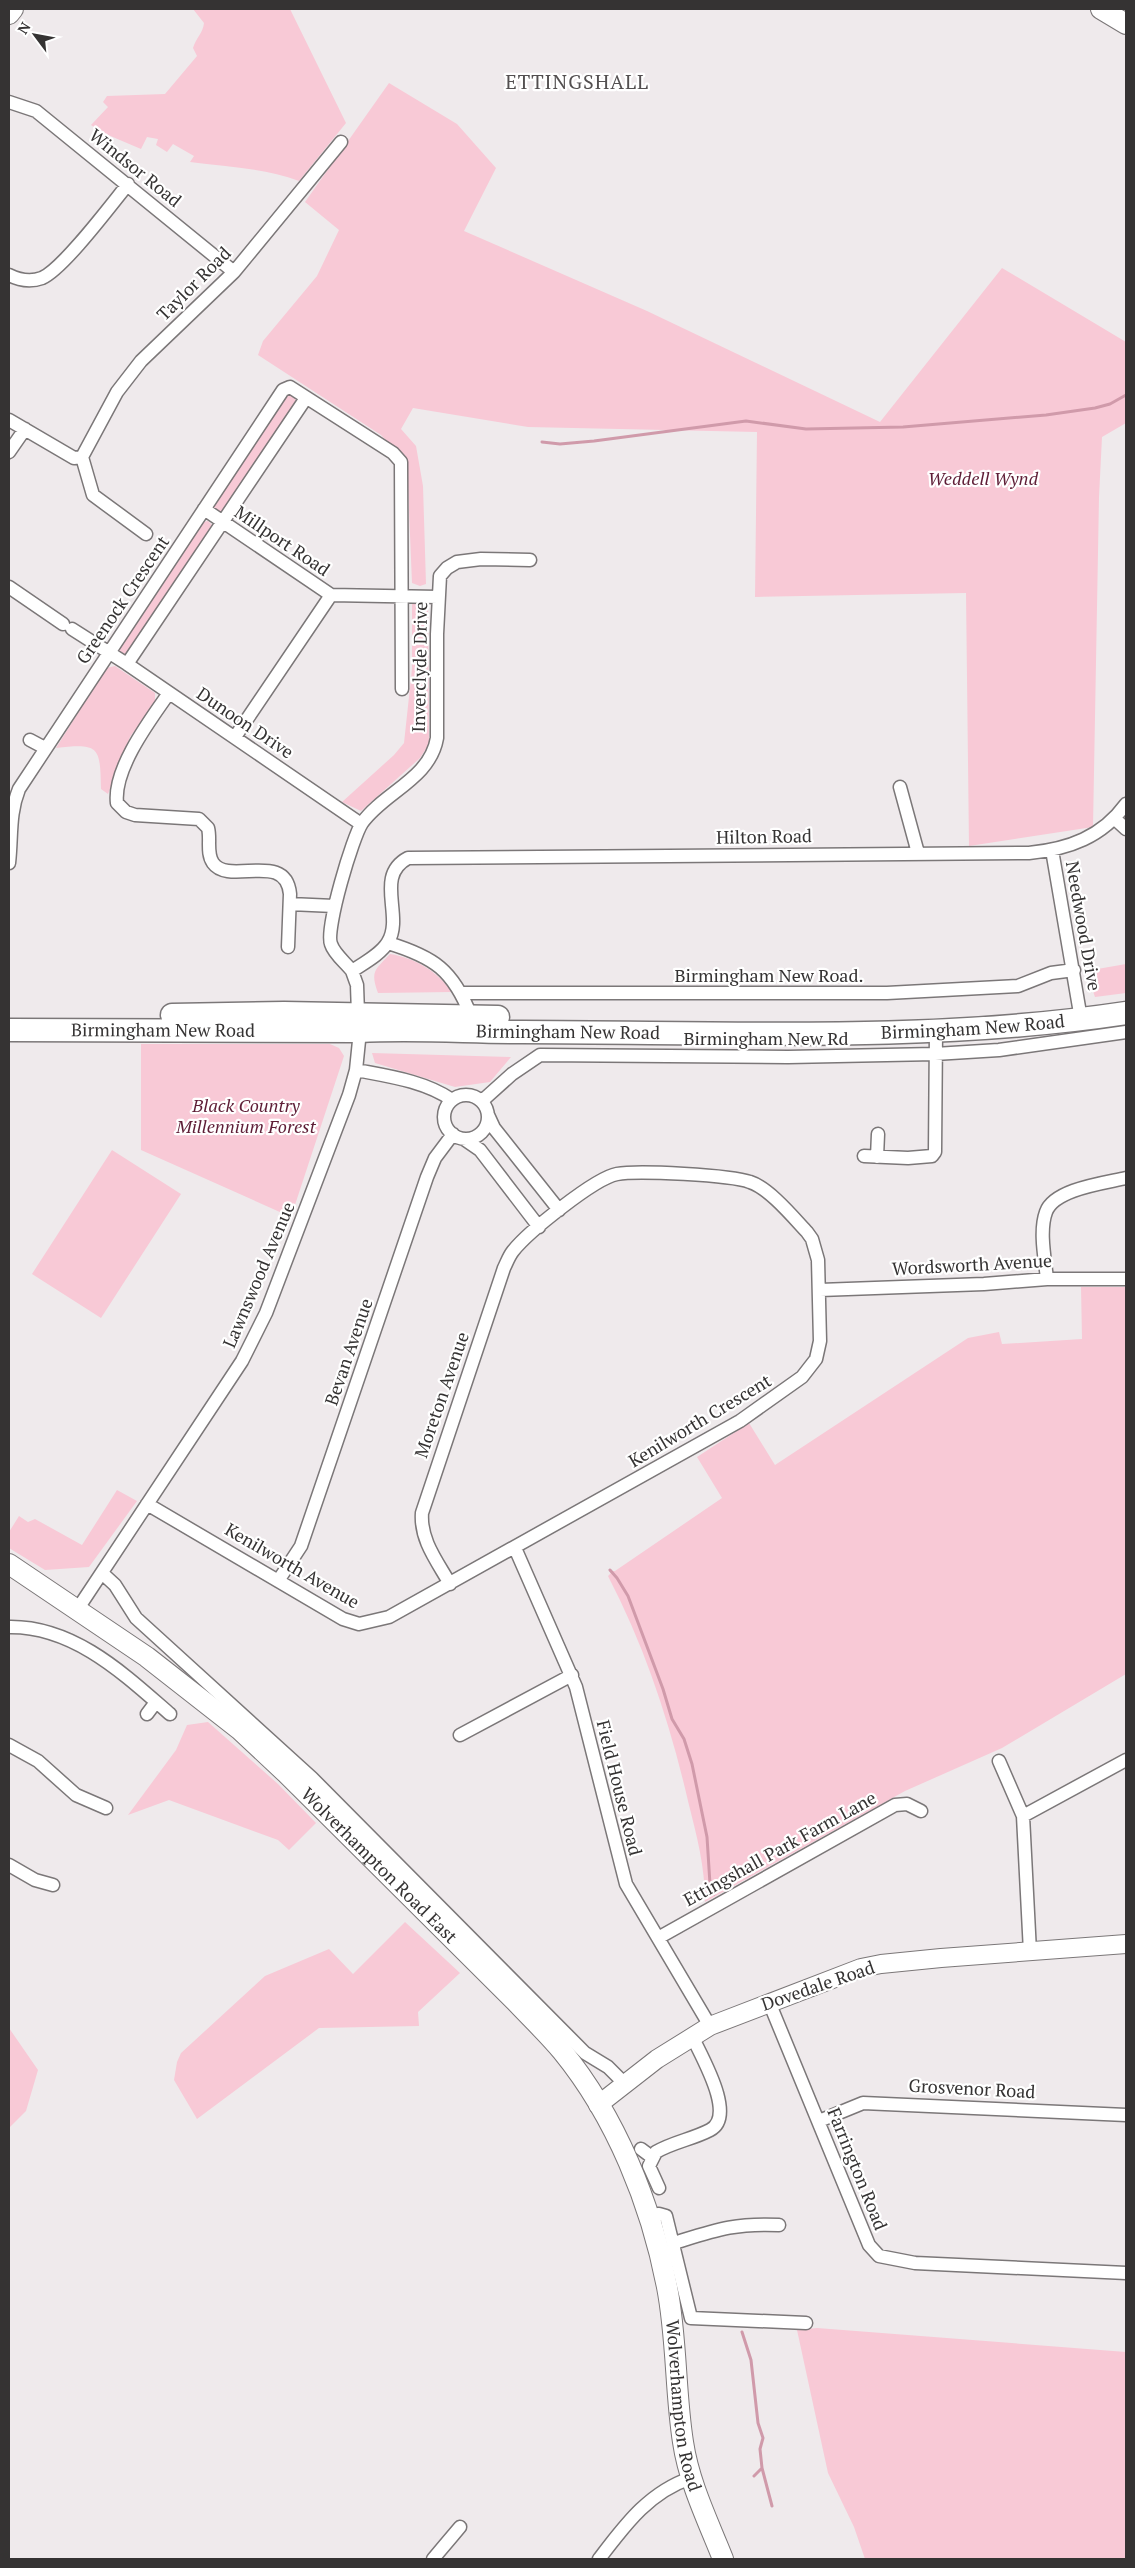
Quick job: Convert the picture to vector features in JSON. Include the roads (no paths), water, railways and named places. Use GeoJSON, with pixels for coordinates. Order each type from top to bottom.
{"type":"FeatureCollection","features":[{"type":"Feature","properties":{"kind":"highway","name":"Birmingham New Road"},"geometry":{"type":"LineString","coordinates":[[9,1017],[359,1023],[397,1029],[470,1032],[829,1033],[936,1031],[1080,1013],[1126,1000]]}},
{"type":"Feature","properties":{"kind":"highway","name":"Birmingham New Road"},"geometry":{"type":"LineString","coordinates":[[9,1030],[359,1023],[470,1016],[872,1020],[1126,1013]]}},
{"type":"Feature","properties":{"kind":"main road"},"geometry":{"type":"LineString","coordinates":[[9,14],[13,9]]}},
{"type":"Feature","properties":{"kind":"main road"},"geometry":{"type":"LineString","coordinates":[[1101,9],[1126,24]]}},
{"type":"Feature","properties":{"kind":"main road","name":"Wolverhampton Road East"},"geometry":{"type":"LineString","coordinates":[[10,1568],[77,1610],[192,1691],[239,1729],[286,1773],[549,2036],[576,2070],[598,2105],[620,2146],[648,2216],[666,2245]]}},
{"type":"Feature","properties":{"kind":"main road","name":"Wolverhampton Road"},"geometry":{"type":"LineString","coordinates":[[666,2245],[668,2289],[683,2442],[691,2478],[723,2559]]}},
{"type":"Feature","properties":{"kind":"street","name":"Windsor Road"},"geometry":{"type":"LineString","coordinates":[[9,102],[36,111],[234,272]]}},
{"type":"Feature","properties":{"kind":"street","name":"Taylor Road"},"geometry":{"type":"LineString","coordinates":[[82,457],[118,392],[141,362],[234,272],[341,142]]}},
{"type":"Feature","properties":{"kind":"street"},"geometry":{"type":"LineString","coordinates":[[9,275],[18,280],[33,280],[55,271],[128,184]]}},
{"type":"Feature","properties":{"kind":"street","name":"Greenock Crescent"},"geometry":{"type":"LineString","coordinates":[[9,862],[12,805],[18,789],[283,390],[290,387],[392,453],[400,462],[402,596]]}},
{"type":"Feature","properties":{"kind":"street"},"geometry":{"type":"LineString","coordinates":[[127,664],[306,398]]}},
{"type":"Feature","properties":{"kind":"street"},"geometry":{"type":"LineString","coordinates":[[9,420],[74,458],[82,457],[93,495],[146,534]]}},
{"type":"Feature","properties":{"kind":"street"},"geometry":{"type":"LineString","coordinates":[[9,452],[25,429]]}},
{"type":"Feature","properties":{"kind":"street","name":"Millport Road"},"geometry":{"type":"LineString","coordinates":[[204,510],[331,595],[438,598]]}},
{"type":"Feature","properties":{"kind":"street","name":"Inverclyde Drive"},"geometry":{"type":"LineString","coordinates":[[361,824],[421,769],[434,751],[437,738],[438,598],[440,576],[447,568],[457,562],[481,559],[530,560]]}},
{"type":"Feature","properties":{"kind":"street","name":"Dunoon Drive"},"geometry":{"type":"LineString","coordinates":[[9,587],[110,652],[361,824]]}},
{"type":"Feature","properties":{"kind":"street"},"geometry":{"type":"LineString","coordinates":[[235,737],[331,595]]}},
{"type":"Feature","properties":{"kind":"street"},"geometry":{"type":"LineString","coordinates":[[402,596],[402,689]]}},
{"type":"Feature","properties":{"kind":"street"},"geometry":{"type":"LineString","coordinates":[[169,693],[136,739],[116,790],[117,803],[126,812],[135,815],[199,819],[208,828],[211,859],[216,866],[223,870],[276,873],[289,885],[288,947]]}},
{"type":"Feature","properties":{"kind":"street"},"geometry":{"type":"LineString","coordinates":[[30,740],[45,748]]}},
{"type":"Feature","properties":{"kind":"street"},"geometry":{"type":"LineString","coordinates":[[900,787],[918,853]]}},
{"type":"Feature","properties":{"kind":"street","name":"Hilton Road"},"geometry":{"type":"LineString","coordinates":[[388,943],[392,933],[392,873],[402,861],[408,858],[1029,853],[1052,850],[1082,842],[1114,818],[1126,804]]}},
{"type":"Feature","properties":{"kind":"street"},"geometry":{"type":"LineString","coordinates":[[1114,818],[1126,829]]}},
{"type":"Feature","properties":{"kind":"street"},"geometry":{"type":"LineString","coordinates":[[361,824],[334,906],[329,932],[331,944],[352,971],[388,943],[422,954],[432,960],[455,982],[470,1016]]}},
{"type":"Feature","properties":{"kind":"street","name":"Needwood Drive"},"geometry":{"type":"LineString","coordinates":[[1052,850],[1080,1013]]}},
{"type":"Feature","properties":{"kind":"street"},"geometry":{"type":"LineString","coordinates":[[290,904],[334,906]]}},
{"type":"Feature","properties":{"kind":"street","name":"Birmingham New Road."},"geometry":{"type":"LineString","coordinates":[[461,993],[887,993],[1018,986],[1051,973],[1074,970]]}},
{"type":"Feature","properties":{"kind":"street","name":"Lawnswood Avenue"},"geometry":{"type":"LineString","coordinates":[[77,1610],[239,1366],[266,1313],[334,1137],[356,1070],[359,1023],[357,985],[352,971]]}},
{"type":"Feature","properties":{"kind":"street"},"geometry":{"type":"LineString","coordinates":[[864,1156],[908,1158],[932,1156],[935,1152],[936,1031]]}},
{"type":"Feature","properties":{"kind":"street","name":"Birmingham New Rd"},"geometry":{"type":"LineString","coordinates":[[482,1101],[512,1074],[540,1055],[788,1057],[935,1054],[1000,1050],[1126,1032]]}},
{"type":"Feature","properties":{"kind":"street"},"geometry":{"type":"LineString","coordinates":[[356,1070],[404,1080],[443,1094],[452,1100]]}},
{"type":"Feature","properties":{"kind":"street"},"geometry":{"type":"LineString","coordinates":[[539,1227],[480,1150],[448,1129],[444,1116],[445,1110],[452,1100],[466,1095],[482,1101],[494,1128],[559,1210]]}},
{"type":"Feature","properties":{"kind":"street"},"geometry":{"type":"LineString","coordinates":[[459,1136],[481,1132],[487,1122],[488,1115]]}},
{"type":"Feature","properties":{"kind":"street"},"geometry":{"type":"LineString","coordinates":[[877,1157],[878,1134]]}},
{"type":"Feature","properties":{"kind":"street","name":"Bevan Avenue"},"geometry":{"type":"LineString","coordinates":[[278,1581],[302,1546],[427,1177],[436,1158],[459,1136]]}},
{"type":"Feature","properties":{"kind":"street","name":"Kenilworth Crescent"},"geometry":{"type":"LineString","coordinates":[[450,1584],[740,1421],[802,1378],[816,1359],[820,1290],[818,1260],[812,1239],[769,1195],[752,1182],[733,1178],[616,1174],[598,1182],[539,1227]]}},
{"type":"Feature","properties":{"kind":"street"},"geometry":{"type":"LineString","coordinates":[[1047,1278],[1044,1225],[1046,1211],[1065,1194],[1126,1178]]}},
{"type":"Feature","properties":{"kind":"street","name":"Moreton Avenue"},"geometry":{"type":"LineString","coordinates":[[450,1584],[421,1525],[424,1502],[504,1268],[512,1252],[539,1227]]}},
{"type":"Feature","properties":{"kind":"street","name":"Wordsworth Avenue"},"geometry":{"type":"LineString","coordinates":[[820,1290],[984,1284],[1047,1278],[1126,1279]]}},
{"type":"Feature","properties":{"kind":"street","name":"Kenilworth Avenue"},"geometry":{"type":"LineString","coordinates":[[148,1504],[343,1620],[360,1624],[389,1617],[450,1584]]}},
{"type":"Feature","properties":{"kind":"street","name":"Field House Road"},"geometry":{"type":"LineString","coordinates":[[515,1548],[572,1675],[620,1868],[626,1884],[710,2026]]}},
{"type":"Feature","properties":{"kind":"street","name":"Wolverhampton Road East"},"geometry":{"type":"LineString","coordinates":[[102,1573],[115,1585],[136,1618],[312,1778],[584,2053],[608,2067],[624,2083]]}},
{"type":"Feature","properties":{"kind":"street"},"geometry":{"type":"LineString","coordinates":[[9,1627],[38,1630],[78,1644],[119,1671],[170,1714]]}},
{"type":"Feature","properties":{"kind":"street"},"geometry":{"type":"LineString","coordinates":[[460,1735],[572,1675]]}},
{"type":"Feature","properties":{"kind":"street"},"geometry":{"type":"LineString","coordinates":[[147,1714],[156,1702]]}},
{"type":"Feature","properties":{"kind":"street"},"geometry":{"type":"LineString","coordinates":[[9,1745],[38,1760],[76,1795],[106,1808]]}},
{"type":"Feature","properties":{"kind":"street"},"geometry":{"type":"LineString","coordinates":[[1023,1816],[1126,1760]]}},
{"type":"Feature","properties":{"kind":"street"},"geometry":{"type":"LineString","coordinates":[[999,1761],[1023,1816],[1030,1952]]}},
{"type":"Feature","properties":{"kind":"street","name":"Ettingshall Park Farm Lane"},"geometry":{"type":"LineString","coordinates":[[658,1938],[895,1806],[907,1804],[921,1811]]}},
{"type":"Feature","properties":{"kind":"street"},"geometry":{"type":"LineString","coordinates":[[9,1865],[35,1880],[53,1885]]}},
{"type":"Feature","properties":{"kind":"street","name":"Dovedale Road"},"geometry":{"type":"LineString","coordinates":[[598,2105],[624,2083],[692,2036],[710,2026],[861,1968],[881,1964],[1126,1944]]}},
{"type":"Feature","properties":{"kind":"street","name":"Farrington Road"},"geometry":{"type":"LineString","coordinates":[[770,2002],[869,2245],[879,2256],[915,2263],[1126,2273]]}},
{"type":"Feature","properties":{"kind":"street"},"geometry":{"type":"LineString","coordinates":[[659,2188],[649,2166],[656,2152],[710,2130],[721,2115],[721,2102],[692,2036]]}},
{"type":"Feature","properties":{"kind":"street","name":"Grosvenor Road"},"geometry":{"type":"LineString","coordinates":[[819,2121],[863,2103],[1126,2115]]}},
{"type":"Feature","properties":{"kind":"street"},"geometry":{"type":"LineString","coordinates":[[641,2149],[653,2158]]}},
{"type":"Feature","properties":{"kind":"street"},"geometry":{"type":"LineString","coordinates":[[779,2225],[745,2224],[722,2228],[666,2245],[690,2318],[806,2323]]}},
{"type":"Feature","properties":{"kind":"street"},"geometry":{"type":"LineString","coordinates":[[599,2559],[652,2498],[664,2489],[691,2478]]}},
{"type":"Feature","properties":{"kind":"street"},"geometry":{"type":"LineString","coordinates":[[434,2559],[460,2528]]}},
{"type":"Feature","properties":{"kind":"waterway"},"geometry":{"type":"LineString","coordinates":[[542,442],[560,444],[594,441],[746,421],[806,429],[903,427],[1046,415],[1095,408],[1110,404],[1126,395]]}},
{"type":"Feature","properties":{"kind":"waterway"},"geometry":{"type":"LineString","coordinates":[[610,1570],[628,1596],[663,1689],[672,1719],[684,1739],[692,1764],[707,1837],[710,1884],[714,1894]]}},
{"type":"Feature","properties":{"kind":"waterway"},"geometry":{"type":"LineString","coordinates":[[742,2332],[751,2360],[758,2423],[763,2438],[760,2449],[762,2468],[772,2506]]}},
{"type":"Feature","properties":{"kind":"waterway"},"geometry":{"type":"LineString","coordinates":[[754,2476],[762,2468]]}},
{"type":"Feature","properties":{"kind":"district","name":"ETTINGSHALL"},"geometry":{"type":"Point","coordinates":[577,82]}},
{"type":"Feature","properties":{"kind":"park label","name":"Weddell Wynd"},"geometry":{"type":"Point","coordinates":[983,479]}},
{"type":"Feature","properties":{"kind":"park label","name":"Black Country Millennium Forest"},"geometry":{"type":"Point","coordinates":[246,1116]}}]}
